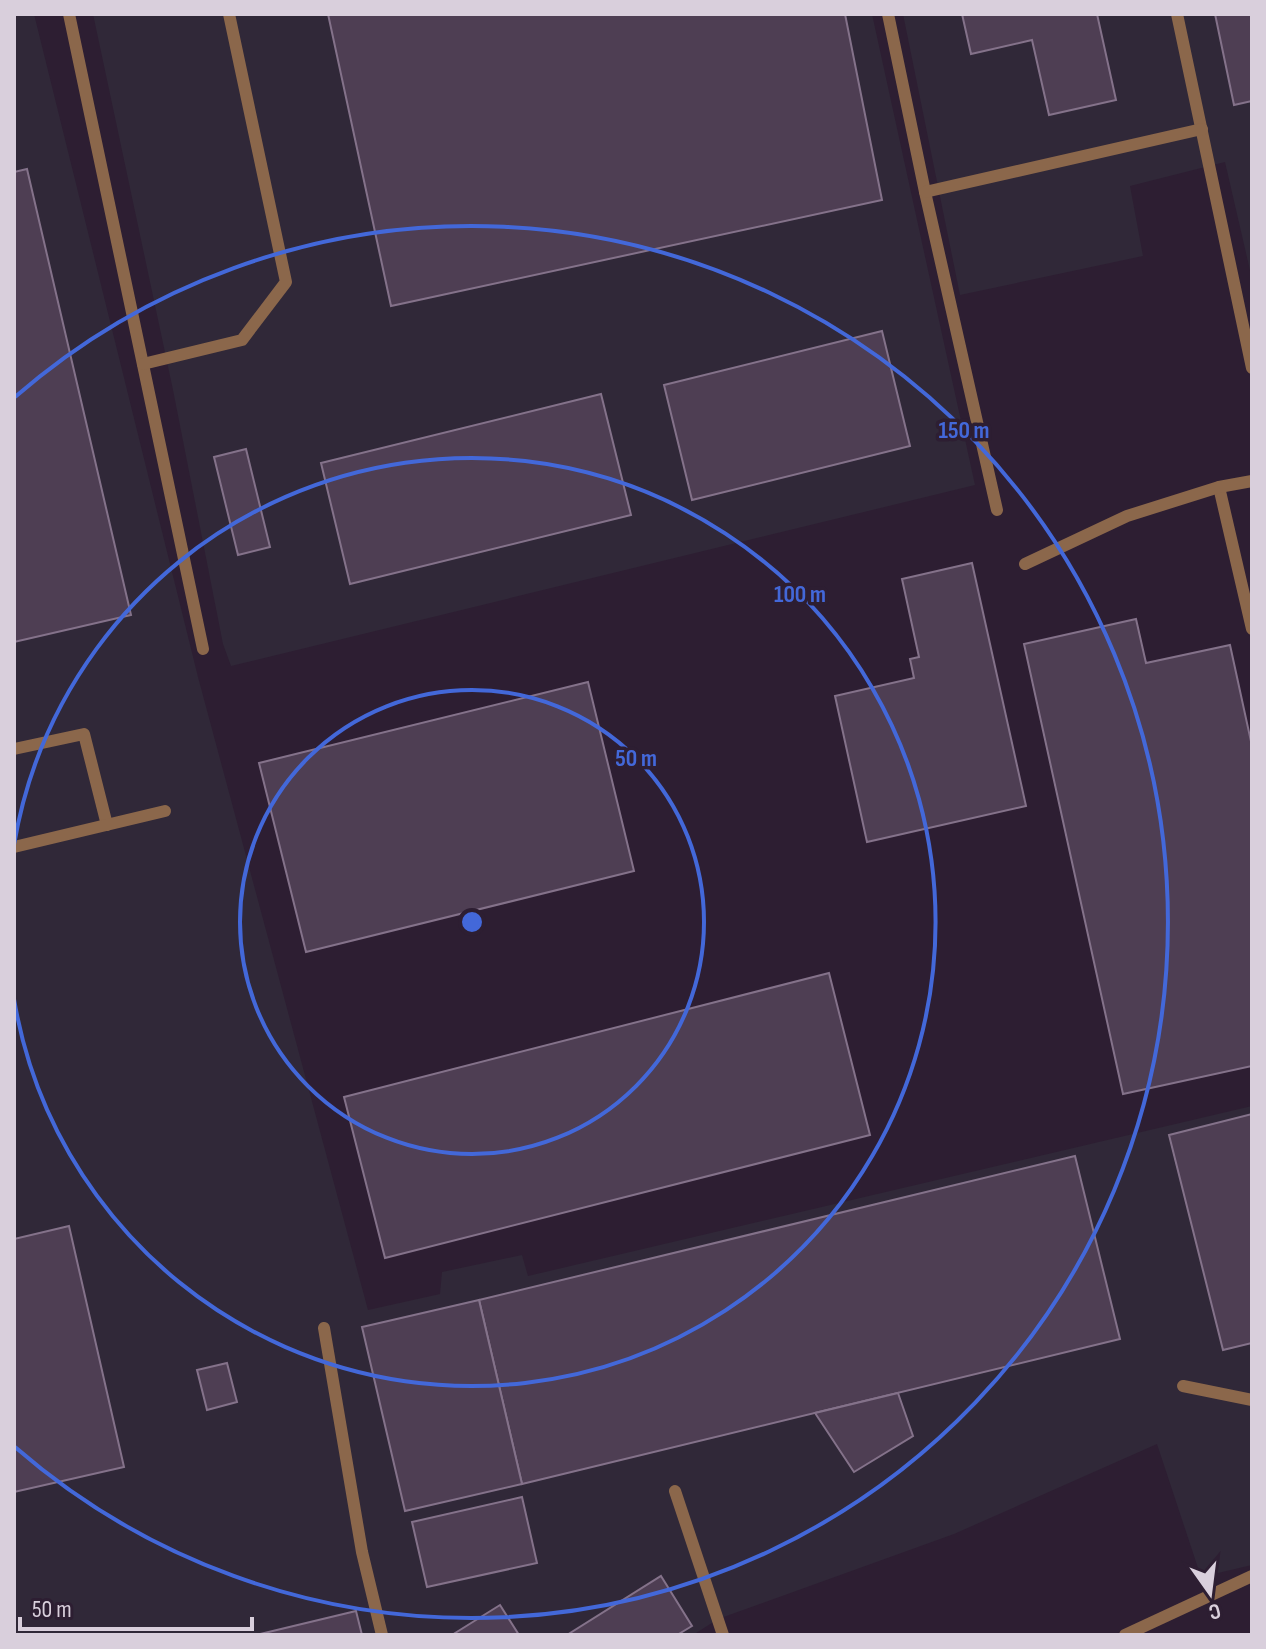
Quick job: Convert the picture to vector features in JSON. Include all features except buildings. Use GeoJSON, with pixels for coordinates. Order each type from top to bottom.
{"type":"FeatureCollection","features":[{"type":"Feature","properties":{"kind":"lane"},"geometry":{"type":"LineString","coordinates":[[69,14],[203,649]]}},
{"type":"Feature","properties":{"kind":"lane"},"geometry":{"type":"LineString","coordinates":[[143,364],[242,340],[286,282],[229,14]]}},
{"type":"Feature","properties":{"kind":"lane"},"geometry":{"type":"LineString","coordinates":[[888,14],[997,510]]}},
{"type":"Feature","properties":{"kind":"lane"},"geometry":{"type":"LineString","coordinates":[[1177,14],[1252,368]]}},
{"type":"Feature","properties":{"kind":"lane"},"geometry":{"type":"LineString","coordinates":[[925,192],[1202,129]]}},
{"type":"Feature","properties":{"kind":"lane"},"geometry":{"type":"LineString","coordinates":[[1025,564],[1127,516],[1219,487],[1252,481]]}},
{"type":"Feature","properties":{"kind":"lane"},"geometry":{"type":"LineString","coordinates":[[1219,487],[1252,629]]}},
{"type":"Feature","properties":{"kind":"lane"},"geometry":{"type":"LineString","coordinates":[[14,749],[84,734],[107,825]]}},
{"type":"Feature","properties":{"kind":"lane"},"geometry":{"type":"LineString","coordinates":[[14,847],[165,811]]}},
{"type":"Feature","properties":{"kind":"lane"},"geometry":{"type":"LineString","coordinates":[[324,1328],[362,1552],[382,1635]]}},
{"type":"Feature","properties":{"kind":"lane"},"geometry":{"type":"LineString","coordinates":[[1183,1386],[1252,1400]]}},
{"type":"Feature","properties":{"kind":"lane"},"geometry":{"type":"LineString","coordinates":[[675,1491],[723,1635]]}},
{"type":"Feature","properties":{"kind":"lane"},"geometry":{"type":"LineString","coordinates":[[1125,1635],[1252,1576]]}},
{"type":"Feature","properties":{"kind":"shaded area"},"geometry":{"type":"Polygon","coordinates":[[[14,14],[34,14],[198,677],[368,1310],[440,1294],[442,1272],[522,1255],[528,1276],[1252,1106],[1252,1565],[1201,1577],[1157,1444],[954,1534],[718,1619],[693,1635],[14,1635],[14,14]]]}},
{"type":"Feature","properties":{"kind":"shaded area"},"geometry":{"type":"Polygon","coordinates":[[[93,14],[872,14],[975,485],[231,666],[223,644],[93,14]]]}},
{"type":"Feature","properties":{"kind":"shaded area"},"geometry":{"type":"Polygon","coordinates":[[[903,14],[1252,14],[1252,279],[1225,162],[1130,186],[1143,256],[960,295],[903,14]]]}}]}
